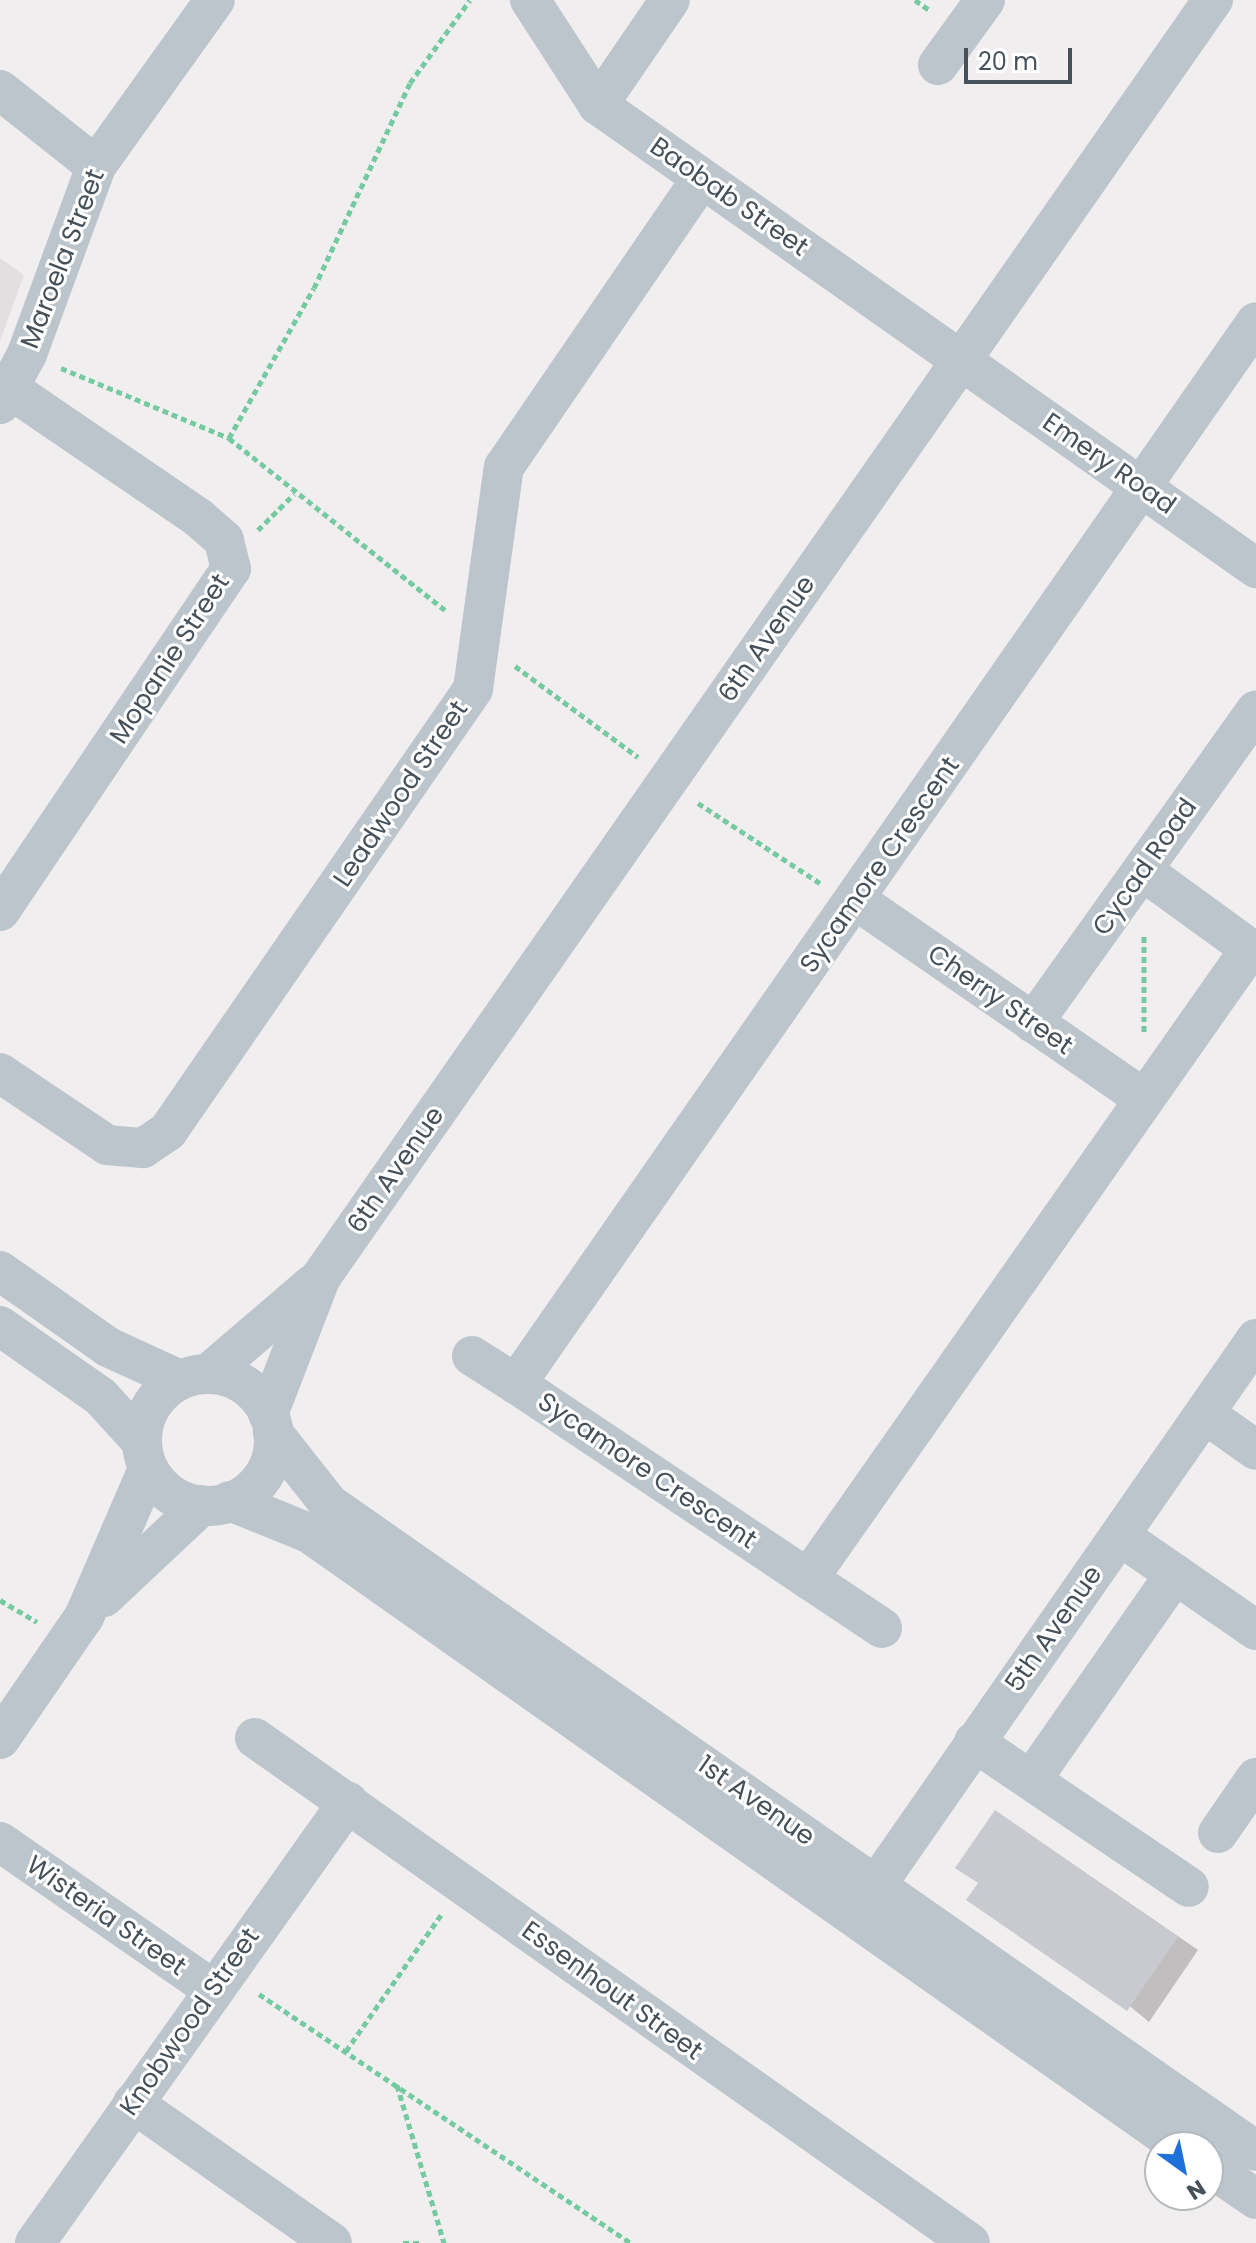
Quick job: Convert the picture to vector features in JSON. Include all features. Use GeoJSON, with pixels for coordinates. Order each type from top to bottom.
{"type":"FeatureCollection","features":[{"type":"Feature","properties":{"kind":"street","name":"Maroela Street"},"geometry":{"type":"LineString","coordinates":[[12,383],[96,166],[215,0]]}},
{"type":"Feature","properties":{"kind":"street","name":"Baobab Street"},"geometry":{"type":"LineString","coordinates":[[530,0],[598,105],[962,359]]}},
{"type":"Feature","properties":{"kind":"street"},"geometry":{"type":"LineString","coordinates":[[598,105],[670,0]]}},
{"type":"Feature","properties":{"kind":"street"},"geometry":{"type":"LineString","coordinates":[[938,65],[985,0]]}},
{"type":"Feature","properties":{"kind":"street","name":"6th Avenue"},"geometry":{"type":"LineString","coordinates":[[271,1424],[321,1277],[1213,0]]}},
{"type":"Feature","properties":{"kind":"street"},"geometry":{"type":"LineString","coordinates":[[0,90],[96,166]]}},
{"type":"Feature","properties":{"kind":"street","name":"Leadwood Street"},"geometry":{"type":"LineString","coordinates":[[0,1073],[107,1145],[157,1142],[455,720],[481,662],[504,467],[701,179]]}},
{"type":"Feature","properties":{"kind":"street","name":"Sycamore Crescent"},"geometry":{"type":"LineString","coordinates":[[882,1628],[516,1384],[840,893],[1142,487],[1256,322]]}},
{"type":"Feature","properties":{"kind":"street","name":"Emery Road"},"geometry":{"type":"LineString","coordinates":[[962,359],[1256,568]]}},
{"type":"Feature","properties":{"kind":"street","name":"Mopanie Street"},"geometry":{"type":"LineString","coordinates":[[0,911],[228,580],[229,548],[199,518],[12,383]]}},
{"type":"Feature","properties":{"kind":"street","name":"Cycad Road"},"geometry":{"type":"LineString","coordinates":[[1033,1023],[1256,710]]}},
{"type":"Feature","properties":{"kind":"street"},"geometry":{"type":"LineString","coordinates":[[808,1579],[1144,1099],[1253,951],[1143,871]]}},
{"type":"Feature","properties":{"kind":"street","name":"Cherry Street"},"geometry":{"type":"LineString","coordinates":[[840,893],[1144,1099]]}},
{"type":"Feature","properties":{"kind":"street"},"geometry":{"type":"LineString","coordinates":[[0,1271],[108,1347],[194,1377],[245,1385],[271,1424],[261,1479],[216,1503],[84,1617]]}},
{"type":"Feature","properties":{"kind":"street","name":"6th Avenue"},"geometry":{"type":"LineString","coordinates":[[194,1377],[321,1277]]}},
{"type":"Feature","properties":{"kind":"street"},"geometry":{"type":"LineString","coordinates":[[0,1326],[101,1397],[145,1456],[167,1492],[216,1503]]}},
{"type":"Feature","properties":{"kind":"street","name":"5th Avenue"},"geometry":{"type":"LineString","coordinates":[[853,1919],[1256,1339]]}},
{"type":"Feature","properties":{"kind":"street"},"geometry":{"type":"LineString","coordinates":[[472,1356],[516,1384]]}},
{"type":"Feature","properties":{"kind":"street"},"geometry":{"type":"LineString","coordinates":[[0,1739],[84,1617],[145,1456],[152,1405],[194,1377]]}},
{"type":"Feature","properties":{"kind":"street"},"geometry":{"type":"LineString","coordinates":[[1205,1414],[1256,1450]]}},
{"type":"Feature","properties":{"kind":"street","name":"1st Avenue"},"geometry":{"type":"LineString","coordinates":[[271,1424],[329,1504],[1256,2151]]}},
{"type":"Feature","properties":{"kind":"street","name":"1st Avenue"},"geometry":{"type":"LineString","coordinates":[[216,1503],[309,1533],[1158,2131]]}},
{"type":"Feature","properties":{"kind":"street"},"geometry":{"type":"LineString","coordinates":[[1120,1536],[1256,1630]]}},
{"type":"Feature","properties":{"kind":"street"},"geometry":{"type":"LineString","coordinates":[[1032,1779],[1175,1574]]}},
{"type":"Feature","properties":{"kind":"street","name":"Essenhout Street"},"geometry":{"type":"LineString","coordinates":[[255,1738],[970,2243]]}},
{"type":"Feature","properties":{"kind":"street"},"geometry":{"type":"LineString","coordinates":[[974,1742],[1189,1887]]}},
{"type":"Feature","properties":{"kind":"street"},"geometry":{"type":"LineString","coordinates":[[1218,1833],[1256,1778]]}},
{"type":"Feature","properties":{"kind":"street","name":"Knobwood Street"},"geometry":{"type":"LineString","coordinates":[[35,2243],[218,1980],[348,1802]]}},
{"type":"Feature","properties":{"kind":"street","name":"Wisteria Street"},"geometry":{"type":"LineString","coordinates":[[0,1842],[218,1980]]}},
{"type":"Feature","properties":{"kind":"street"},"geometry":{"type":"LineString","coordinates":[[133,2103],[332,2243]]}},
{"type":"Feature","properties":{"kind":"street"},"geometry":{"type":"LineString","coordinates":[[1224,2177],[1256,2199]]}},
{"type":"Feature","properties":{"kind":"path"},"geometry":{"type":"LineString","coordinates":[[229,438],[314,288],[410,83],[470,0]]}},
{"type":"Feature","properties":{"kind":"path"},"geometry":{"type":"LineString","coordinates":[[12,383],[229,438],[439,609],[486,615]]}},
{"type":"Feature","properties":{"kind":"path"},"geometry":{"type":"LineString","coordinates":[[229,548],[294,494]]}},
{"type":"Feature","properties":{"kind":"path"},"geometry":{"type":"LineString","coordinates":[[501,657],[627,743],[646,768]]}},
{"type":"Feature","properties":{"kind":"path"},"geometry":{"type":"LineString","coordinates":[[685,794],[840,893]]}},
{"type":"Feature","properties":{"kind":"path"},"geometry":{"type":"LineString","coordinates":[[1143,932],[1144,1038]]}},
{"type":"Feature","properties":{"kind":"path"},"geometry":{"type":"LineString","coordinates":[[0,1600],[41,1624]]}},
{"type":"Feature","properties":{"kind":"path"},"geometry":{"type":"LineString","coordinates":[[346,2051],[462,1884]]}},
{"type":"Feature","properties":{"kind":"path"},"geometry":{"type":"LineString","coordinates":[[218,1980],[346,2051],[631,2243]]}},
{"type":"Feature","properties":{"kind":"path"},"geometry":{"type":"LineString","coordinates":[[397,2084],[444,2243]]}},
{"type":"Feature","properties":{"kind":"path"},"geometry":{"type":"LineString","coordinates":[[403,2243],[420,2243]]}},
{"type":"Feature","properties":{"kind":"shaded area"},"geometry":{"type":"Polygon","coordinates":[[[0,258],[24,275],[0,341],[0,258]]]}},
{"type":"Feature","properties":{"kind":"building"},"geometry":{"type":"Polygon","coordinates":[[[995,1810],[1178,1937],[1127,2011],[966,1900],[978,1883],[955,1868],[995,1810]]]}}]}
